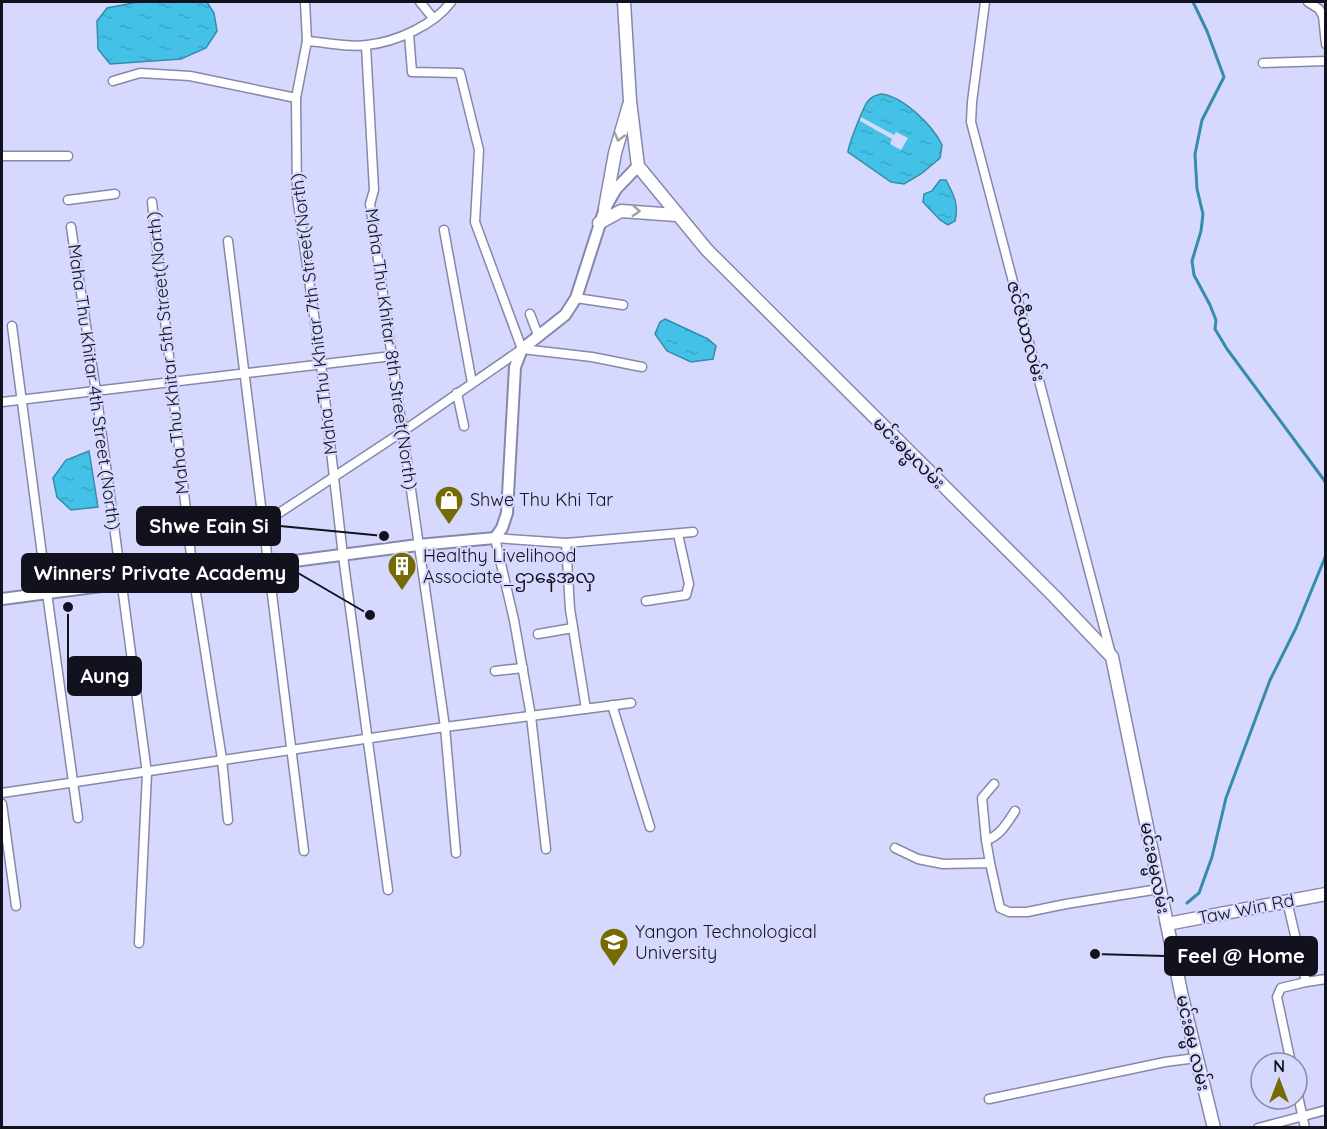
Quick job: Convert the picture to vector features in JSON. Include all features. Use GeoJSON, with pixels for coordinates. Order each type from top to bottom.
{"type":"FeatureCollection","features":[{"type":"Feature","properties":{"kind":"main road"},"geometry":{"type":"LineString","coordinates":[[624,2],[630,100],[638,166]]}},
{"type":"Feature","properties":{"kind":"main road"},"geometry":{"type":"LineString","coordinates":[[605,208],[615,153],[630,100]]}},
{"type":"Feature","properties":{"kind":"main road","name":"မင်းဓမ္မလမ်း"},"geometry":{"type":"LineString","coordinates":[[638,166],[707,250],[1046,588],[1112,657],[1167,924]]}},
{"type":"Feature","properties":{"kind":"main road"},"geometry":{"type":"LineString","coordinates":[[599,223],[621,211],[676,215]]}},
{"type":"Feature","properties":{"kind":"main road","name":"Taw Win Rd"},"geometry":{"type":"LineString","coordinates":[[1167,924],[1326,894]]}},
{"type":"Feature","properties":{"kind":"main road","name":"မင်းဓမ္မ လမ်း"},"geometry":{"type":"LineString","coordinates":[[1167,924],[1196,1058],[1214,1128]]}},
{"type":"Feature","properties":{"kind":"street","name":"Maha Thu Khitar 7th Street(North)"},"geometry":{"type":"LineString","coordinates":[[305,2],[307,41],[296,98],[297,196],[321,364],[343,556],[388,890]]}},
{"type":"Feature","properties":{"kind":"street"},"geometry":{"type":"LineString","coordinates":[[420,2],[433,18]]}},
{"type":"Feature","properties":{"kind":"street"},"geometry":{"type":"LineString","coordinates":[[307,41],[366,46],[409,34],[447,8],[452,2]]}},
{"type":"Feature","properties":{"kind":"street","name":"ဇင်ဇီယာလမ်း"},"geometry":{"type":"LineString","coordinates":[[985,2],[971,122],[1112,657]]}},
{"type":"Feature","properties":{"kind":"street"},"geometry":{"type":"LineString","coordinates":[[1308,2],[1319,9],[1323,16],[1326,44]]}},
{"type":"Feature","properties":{"kind":"street"},"geometry":{"type":"LineString","coordinates":[[409,34],[412,72],[460,74],[479,150],[475,222],[522,349],[515,367],[507,513],[502,528],[495,538],[531,716],[546,849]]}},
{"type":"Feature","properties":{"kind":"street","name":"Maha Thu Khitar 8th Street(North)"},"geometry":{"type":"LineString","coordinates":[[366,46],[374,190],[370,204],[445,727],[456,853]]}},
{"type":"Feature","properties":{"kind":"street"},"geometry":{"type":"LineString","coordinates":[[1263,63],[1326,61]]}},
{"type":"Feature","properties":{"kind":"street"},"geometry":{"type":"LineString","coordinates":[[113,81],[140,73],[190,76],[296,98]]}},
{"type":"Feature","properties":{"kind":"street"},"geometry":{"type":"LineString","coordinates":[[2,156],[68,156]]}},
{"type":"Feature","properties":{"kind":"street"},"geometry":{"type":"LineString","coordinates":[[264,524],[522,349],[566,315],[576,298],[605,208],[616,189],[638,166]]}},
{"type":"Feature","properties":{"kind":"street"},"geometry":{"type":"LineString","coordinates":[[68,200],[115,194]]}},
{"type":"Feature","properties":{"kind":"street","name":"Maha Thu Khitar 5th Street(North)"},"geometry":{"type":"LineString","coordinates":[[152,202],[193,574],[222,759],[228,820]]}},
{"type":"Feature","properties":{"kind":"street","name":"Maha Thu Khitar 4th Street (North)"},"geometry":{"type":"LineString","coordinates":[[71,227],[96,391],[147,773],[140,943]]}},
{"type":"Feature","properties":{"kind":"street"},"geometry":{"type":"LineString","coordinates":[[444,230],[472,383]]}},
{"type":"Feature","properties":{"kind":"street"},"geometry":{"type":"LineString","coordinates":[[228,241],[304,851]]}},
{"type":"Feature","properties":{"kind":"street"},"geometry":{"type":"LineString","coordinates":[[576,298],[623,305]]}},
{"type":"Feature","properties":{"kind":"street"},"geometry":{"type":"LineString","coordinates":[[530,314],[538,335]]}},
{"type":"Feature","properties":{"kind":"street"},"geometry":{"type":"LineString","coordinates":[[12,326],[46,593],[78,818]]}},
{"type":"Feature","properties":{"kind":"street"},"geometry":{"type":"LineString","coordinates":[[522,349],[592,357],[642,367]]}},
{"type":"Feature","properties":{"kind":"street"},"geometry":{"type":"LineString","coordinates":[[2,402],[392,356]]}},
{"type":"Feature","properties":{"kind":"street"},"geometry":{"type":"LineString","coordinates":[[457,393],[464,426]]}},
{"type":"Feature","properties":{"kind":"street"},"geometry":{"type":"LineString","coordinates":[[2,599],[418,545],[495,538],[566,543],[693,532]]}},
{"type":"Feature","properties":{"kind":"street"},"geometry":{"type":"LineString","coordinates":[[646,601],[686,595],[689,584],[678,534]]}},
{"type":"Feature","properties":{"kind":"street"},"geometry":{"type":"LineString","coordinates":[[566,543],[570,609],[586,709]]}},
{"type":"Feature","properties":{"kind":"street"},"geometry":{"type":"LineString","coordinates":[[538,634],[573,628]]}},
{"type":"Feature","properties":{"kind":"street"},"geometry":{"type":"LineString","coordinates":[[495,671],[523,668]]}},
{"type":"Feature","properties":{"kind":"street"},"geometry":{"type":"LineString","coordinates":[[2,793],[147,773],[222,759],[631,702]]}},
{"type":"Feature","properties":{"kind":"street"},"geometry":{"type":"LineString","coordinates":[[612,705],[650,826]]}},
{"type":"Feature","properties":{"kind":"street"},"geometry":{"type":"LineString","coordinates":[[994,784],[982,798],[986,840],[1000,908],[1009,912],[1027,912],[1159,889]]}},
{"type":"Feature","properties":{"kind":"street"},"geometry":{"type":"LineString","coordinates":[[2,804],[16,906]]}},
{"type":"Feature","properties":{"kind":"street"},"geometry":{"type":"LineString","coordinates":[[986,840],[1007,825],[1016,811]]}},
{"type":"Feature","properties":{"kind":"street"},"geometry":{"type":"LineString","coordinates":[[896,848],[918,859],[943,864],[990,863]]}},
{"type":"Feature","properties":{"kind":"street"},"geometry":{"type":"LineString","coordinates":[[1287,901],[1306,982]]}},
{"type":"Feature","properties":{"kind":"street"},"geometry":{"type":"LineString","coordinates":[[1288,1051],[1277,997],[1281,988],[1326,979]]}},
{"type":"Feature","properties":{"kind":"street"},"geometry":{"type":"LineString","coordinates":[[989,1099],[1165,1062],[1196,1058]]}},
{"type":"Feature","properties":{"kind":"street"},"geometry":{"type":"LineString","coordinates":[[1258,1128],[1326,1110]]}},
{"type":"Feature","properties":{"kind":"street"},"geometry":{"type":"LineString","coordinates":[[1301,1111],[1305,1128]]}},
{"type":"Feature","properties":{"kind":"water"},"geometry":{"type":"Polygon","coordinates":[[[138,2],[207,2],[214,13],[217,31],[206,48],[181,59],[110,64],[98,49],[97,21],[107,8],[138,2]]]}},
{"type":"Feature","properties":{"kind":"water"},"geometry":{"type":"Polygon","coordinates":[[[881,94],[899,100],[908,106],[932,129],[942,145],[940,158],[921,174],[904,184],[891,182],[848,152],[866,104],[873,97],[881,94]]]}},
{"type":"Feature","properties":{"kind":"water"},"geometry":{"type":"Polygon","coordinates":[[[940,180],[946,180],[956,205],[955,221],[948,225],[923,202],[924,194],[932,191],[940,180]]]}},
{"type":"Feature","properties":{"kind":"water"},"geometry":{"type":"Polygon","coordinates":[[[665,319],[708,339],[716,346],[713,359],[691,362],[667,351],[655,334],[660,322],[665,319]]]}},
{"type":"Feature","properties":{"kind":"water"},"geometry":{"type":"Polygon","coordinates":[[[89,451],[98,507],[71,510],[57,497],[53,478],[66,460],[89,451]]]}},
{"type":"Feature","properties":{"kind":"pier"},"geometry":{"type":"Polygon","coordinates":[[[861,117],[894,135],[896,132],[908,138],[901,150],[890,144],[892,139],[860,121],[861,117]]]}},
{"type":"Feature","properties":{"kind":"waterway"},"geometry":{"type":"LineString","coordinates":[[1193,2],[1207,31],[1224,77],[1202,120],[1195,154],[1197,189],[1203,214],[1201,231],[1192,261],[1194,275],[1216,320],[1215,329],[1227,349],[1326,484]]}},
{"type":"Feature","properties":{"kind":"waterway"},"geometry":{"type":"LineString","coordinates":[[1187,903],[1199,893],[1212,857],[1226,798],[1270,680],[1296,628],[1326,555]]}},
{"type":"Feature","properties":{"kind":"place","name":"Shwe Thu Khi Tar"},"geometry":{"type":"Point","coordinates":[449,526]}},
{"type":"Feature","properties":{"kind":"place","name":"Shwe Eain Si"},"geometry":{"type":"Point","coordinates":[384,536]}},
{"type":"Feature","properties":{"kind":"place","name":"Healthy Livelihood Associate_ဌာနေအလှ"},"geometry":{"type":"Point","coordinates":[402,592]}},
{"type":"Feature","properties":{"kind":"place","name":"Aung"},"geometry":{"type":"Point","coordinates":[68,607]}},
{"type":"Feature","properties":{"kind":"place","name":"Winners' Private Academy"},"geometry":{"type":"Point","coordinates":[370,615]}},
{"type":"Feature","properties":{"kind":"place","name":"Feel @ Home"},"geometry":{"type":"Point","coordinates":[1095,954]}},
{"type":"Feature","properties":{"kind":"place","name":"Yangon Technological University"},"geometry":{"type":"Point","coordinates":[614,968]}}]}
